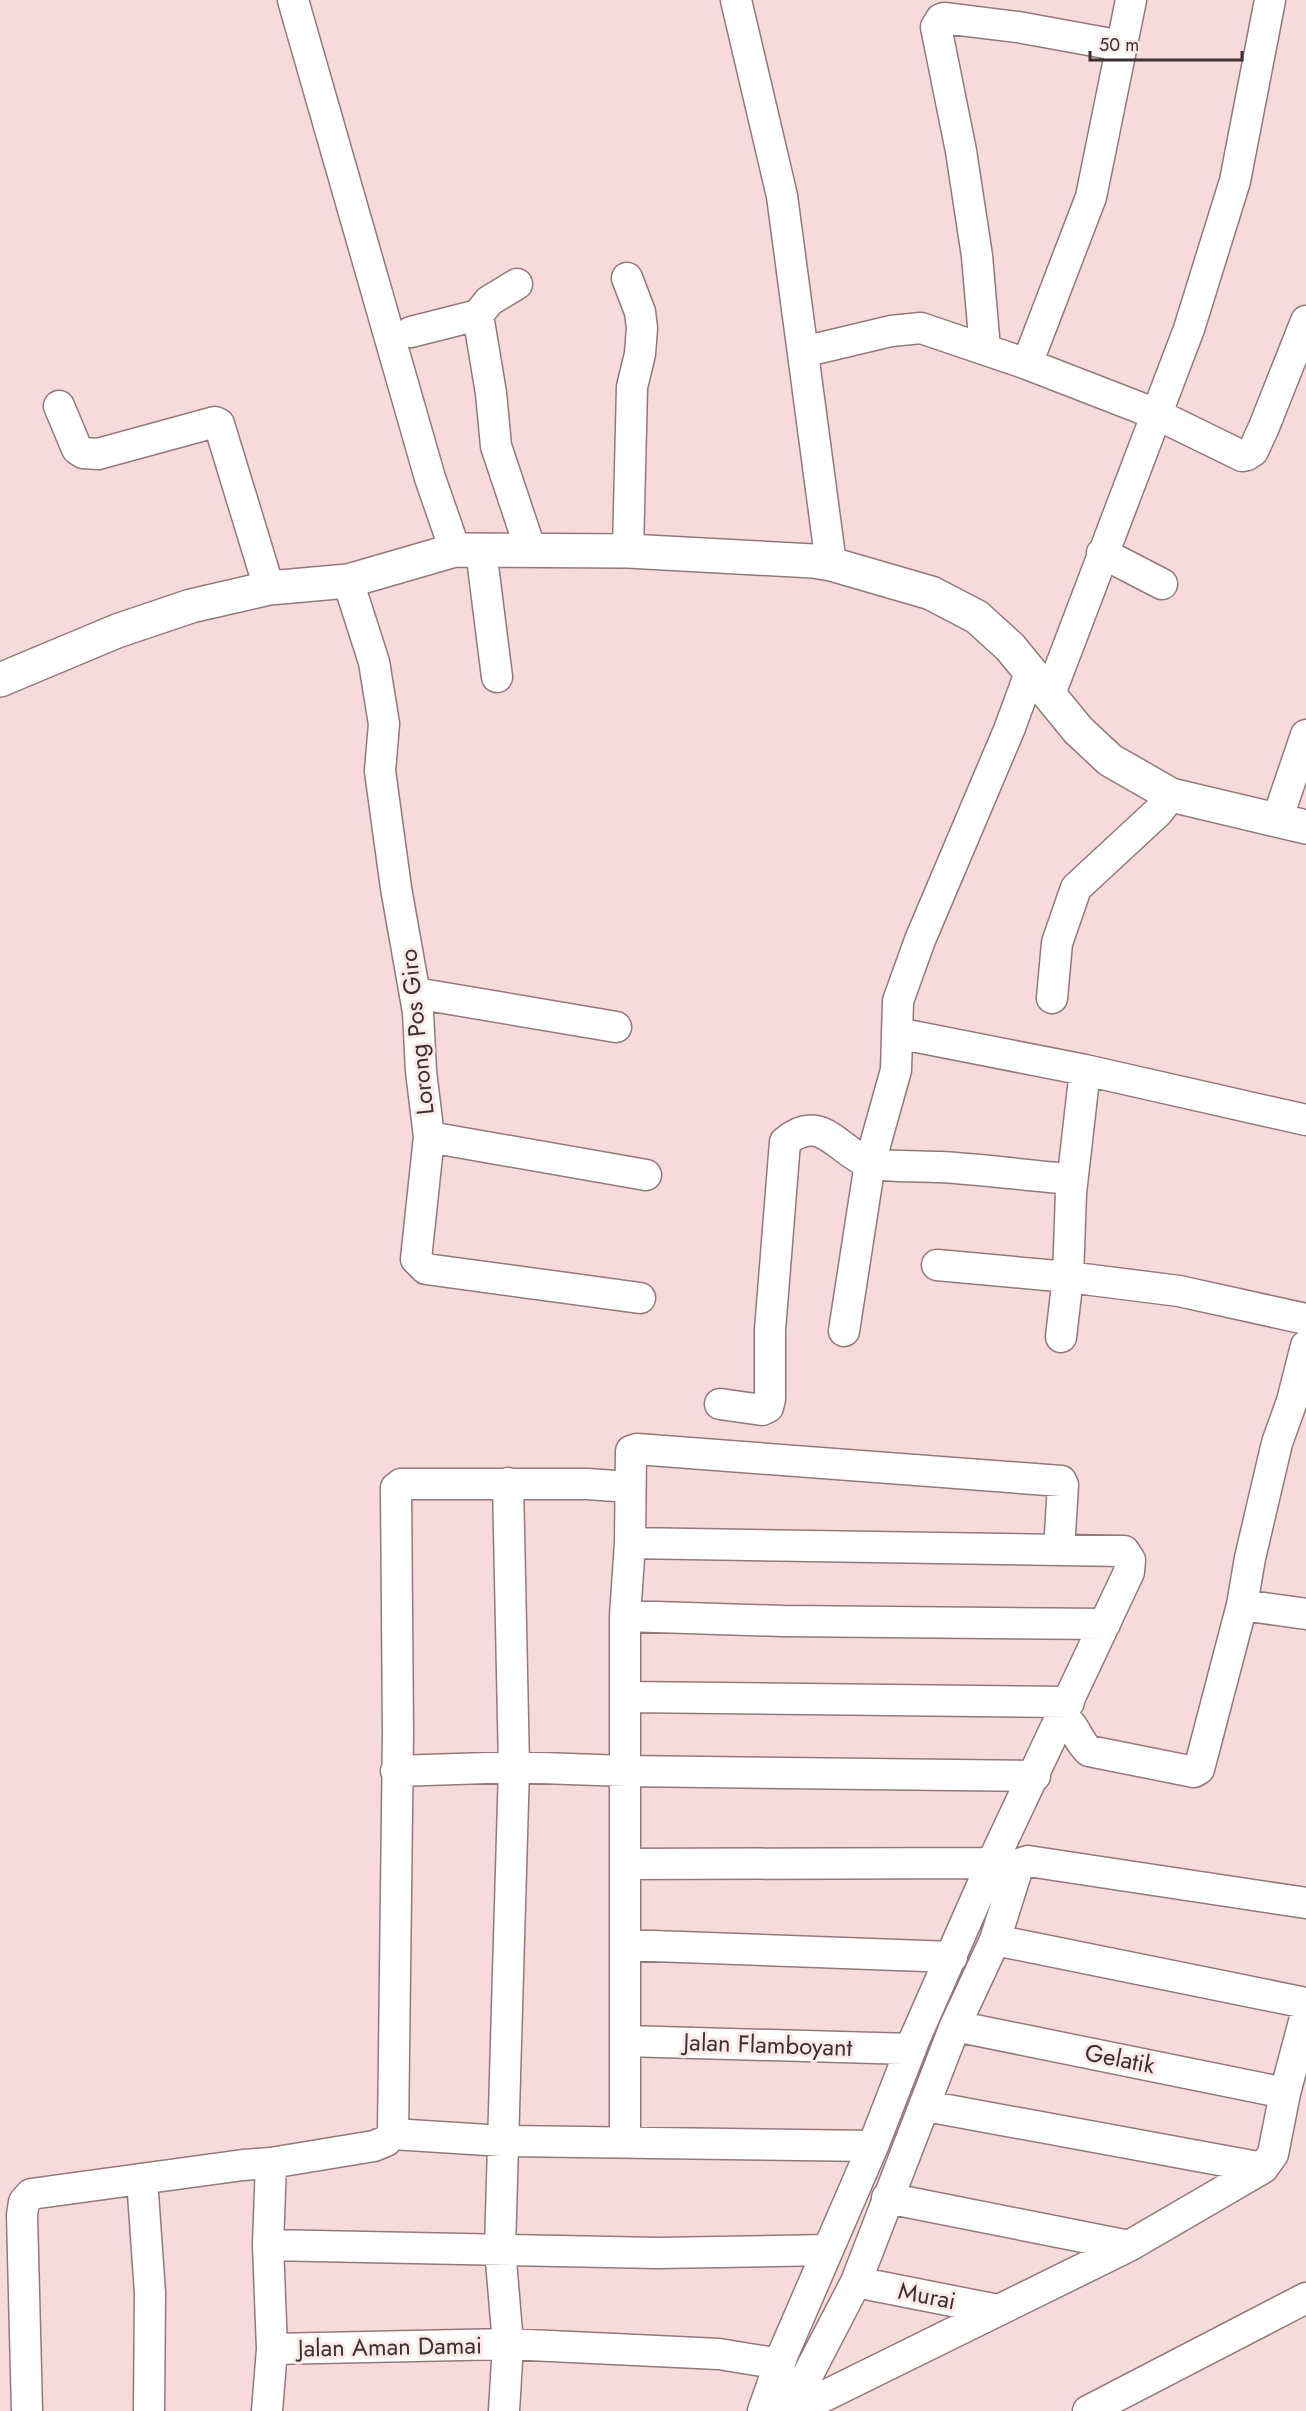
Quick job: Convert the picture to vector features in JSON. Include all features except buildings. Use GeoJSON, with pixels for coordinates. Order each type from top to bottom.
{"type":"FeatureCollection","features":[{"type":"Feature","properties":{"kind":"main road"},"geometry":{"type":"LineString","coordinates":[[0,680],[117,631],[191,606],[269,588],[348,581],[468,550],[628,551],[813,561],[831,564],[931,593],[977,617],[1010,647],[1078,730],[1110,760],[1171,795],[1291,823]]}},
{"type":"Feature","properties":{"kind":"street"},"geometry":{"type":"LineString","coordinates":[[293,0],[430,478],[468,550],[497,677]]}},
{"type":"Feature","properties":{"kind":"street"},"geometry":{"type":"LineString","coordinates":[[736,0],[782,196],[831,564]]}},
{"type":"Feature","properties":{"kind":"street"},"geometry":{"type":"LineString","coordinates":[[1027,364],[1090,197],[1131,0]]}},
{"type":"Feature","properties":{"kind":"street"},"geometry":{"type":"LineString","coordinates":[[844,1331],[870,1163],[896,1070],[898,1001],[920,940],[1005,741],[1040,684],[1102,553],[1189,329],[1235,181],[1270,0]]}},
{"type":"Feature","properties":{"kind":"street"},"geometry":{"type":"LineString","coordinates":[[985,349],[977,256],[961,151],[936,27],[944,18],[1018,27],[1122,46]]}},
{"type":"Feature","properties":{"kind":"street"},"geometry":{"type":"LineString","coordinates":[[627,278],[640,312],[642,327],[640,354],[632,387],[628,551]]}},
{"type":"Feature","properties":{"kind":"street"},"geometry":{"type":"LineString","coordinates":[[411,332],[478,315],[489,301],[517,284]]}},
{"type":"Feature","properties":{"kind":"street"},"geometry":{"type":"LineString","coordinates":[[478,315],[491,393],[496,446],[531,551]]}},
{"type":"Feature","properties":{"kind":"street"},"geometry":{"type":"LineString","coordinates":[[803,352],[891,331],[921,328],[1027,364],[1156,414],[1242,456],[1253,451],[1306,321]]}},
{"type":"Feature","properties":{"kind":"street"},"geometry":{"type":"LineString","coordinates":[[59,406],[77,449],[83,453],[98,454],[215,422],[219,424],[269,588]]}},
{"type":"Feature","properties":{"kind":"street"},"geometry":{"type":"LineString","coordinates":[[1102,553],[1162,584]]}},
{"type":"Feature","properties":{"kind":"street","name":"Lorong Pos Giro"},"geometry":{"type":"LineString","coordinates":[[348,581],[374,662],[384,724],[380,771],[396,888],[416,993],[421,1071],[429,1137],[416,1248],[418,1263],[426,1269],[640,1298]]}},
{"type":"Feature","properties":{"kind":"street"},"geometry":{"type":"LineString","coordinates":[[1291,823],[1306,735]]}},
{"type":"Feature","properties":{"kind":"street"},"geometry":{"type":"LineString","coordinates":[[1052,998],[1057,943],[1076,888],[1158,812],[1171,795]]}},
{"type":"Feature","properties":{"kind":"street"},"geometry":{"type":"LineString","coordinates":[[416,993],[616,1027]]}},
{"type":"Feature","properties":{"kind":"street"},"geometry":{"type":"LineString","coordinates":[[897,1033],[1085,1070],[1306,1120]]}},
{"type":"Feature","properties":{"kind":"street"},"geometry":{"type":"LineString","coordinates":[[1060,1337],[1068,1277],[1072,1179],[1085,1070]]}},
{"type":"Feature","properties":{"kind":"street"},"geometry":{"type":"LineString","coordinates":[[720,1404],[762,1410],[768,1407],[770,1330],[785,1142],[799,1131],[825,1133],[870,1163],[1072,1179]]}},
{"type":"Feature","properties":{"kind":"street"},"geometry":{"type":"LineString","coordinates":[[429,1137],[646,1175]]}},
{"type":"Feature","properties":{"kind":"street"},"geometry":{"type":"LineString","coordinates":[[938,1266],[1068,1277],[1179,1291],[1306,1319]]}},
{"type":"Feature","properties":{"kind":"street"},"geometry":{"type":"LineString","coordinates":[[1065,1709],[1082,1745],[1089,1751],[1196,1772],[1201,1766],[1242,1605],[1250,1558],[1277,1443],[1292,1401],[1306,1346]]}},
{"type":"Feature","properties":{"kind":"street"},"geometry":{"type":"LineString","coordinates":[[625,2141],[625,1616],[630,1543],[631,1451],[637,1449],[1060,1481],[1063,1485],[1059,1550]]}},
{"type":"Feature","properties":{"kind":"street"},"geometry":{"type":"LineString","coordinates":[[504,2411],[508,2344],[500,2249],[514,1767],[508,1483]]}},
{"type":"Feature","properties":{"kind":"street"},"geometry":{"type":"LineString","coordinates":[[27,2411],[22,2215],[24,2202],[31,2194],[271,2163],[374,2146],[386,2141],[393,2134],[398,1733],[396,1488],[401,1484],[508,1483],[630,1487]]}},
{"type":"Feature","properties":{"kind":"street"},"geometry":{"type":"LineString","coordinates":[[630,1543],[1124,1551],[1129,1555],[1131,1565],[1035,1776],[992,1863],[911,2049],[873,2146],[780,2364],[763,2411]]}},
{"type":"Feature","properties":{"kind":"street"},"geometry":{"type":"LineString","coordinates":[[1242,1605],[1306,1614]]}},
{"type":"Feature","properties":{"kind":"street"},"geometry":{"type":"LineString","coordinates":[[625,1616],[783,1621],[1105,1624]]}},
{"type":"Feature","properties":{"kind":"street"},"geometry":{"type":"LineString","coordinates":[[626,1697],[1065,1709]]}},
{"type":"Feature","properties":{"kind":"street"},"geometry":{"type":"LineString","coordinates":[[396,1771],[514,1767],[626,1771],[1035,1776]]}},
{"type":"Feature","properties":{"kind":"street"},"geometry":{"type":"LineString","coordinates":[[789,2411],[856,2282],[887,2198],[926,2106],[955,2026],[994,1940],[1019,1864],[1028,1861],[1306,1903]]}},
{"type":"Feature","properties":{"kind":"street"},"geometry":{"type":"LineString","coordinates":[[625,1864],[992,1863]]}},
{"type":"Feature","properties":{"kind":"street"},"geometry":{"type":"LineString","coordinates":[[994,1940],[1306,2003]]}},
{"type":"Feature","properties":{"kind":"street"},"geometry":{"type":"LineString","coordinates":[[625,1945],[952,1957]]}},
{"type":"Feature","properties":{"kind":"street"},"geometry":{"type":"LineString","coordinates":[[794,2411],[1129,2246],[1263,2168],[1273,2154],[1285,2092],[1306,2014]]}},
{"type":"Feature","properties":{"kind":"street","name":"Gelatik"},"geometry":{"type":"LineString","coordinates":[[955,2026],[1285,2092]]}},
{"type":"Feature","properties":{"kind":"street","name":"Jalan Flamboyant"},"geometry":{"type":"LineString","coordinates":[[625,2041],[911,2049]]}},
{"type":"Feature","properties":{"kind":"street"},"geometry":{"type":"LineString","coordinates":[[926,2106],[1263,2168]]}},
{"type":"Feature","properties":{"kind":"street"},"geometry":{"type":"LineString","coordinates":[[393,2134],[502,2141],[873,2146]]}},
{"type":"Feature","properties":{"kind":"street"},"geometry":{"type":"LineString","coordinates":[[267,2411],[272,2349],[268,2246],[271,2163]]}},
{"type":"Feature","properties":{"kind":"street"},"geometry":{"type":"LineString","coordinates":[[141,2179],[150,2293],[149,2411]]}},
{"type":"Feature","properties":{"kind":"street"},"geometry":{"type":"LineString","coordinates":[[887,2198],[1129,2246]]}},
{"type":"Feature","properties":{"kind":"street"},"geometry":{"type":"LineString","coordinates":[[268,2246],[658,2253],[828,2250]]}},
{"type":"Feature","properties":{"kind":"street","name":"Murai"},"geometry":{"type":"LineString","coordinates":[[856,2282],[998,2310]]}},
{"type":"Feature","properties":{"kind":"street"},"geometry":{"type":"LineString","coordinates":[[1088,2411],[1306,2298]]}},
{"type":"Feature","properties":{"kind":"street","name":"Jalan Aman Damai"},"geometry":{"type":"LineString","coordinates":[[272,2349],[508,2344],[719,2354],[780,2364]]}}]}
